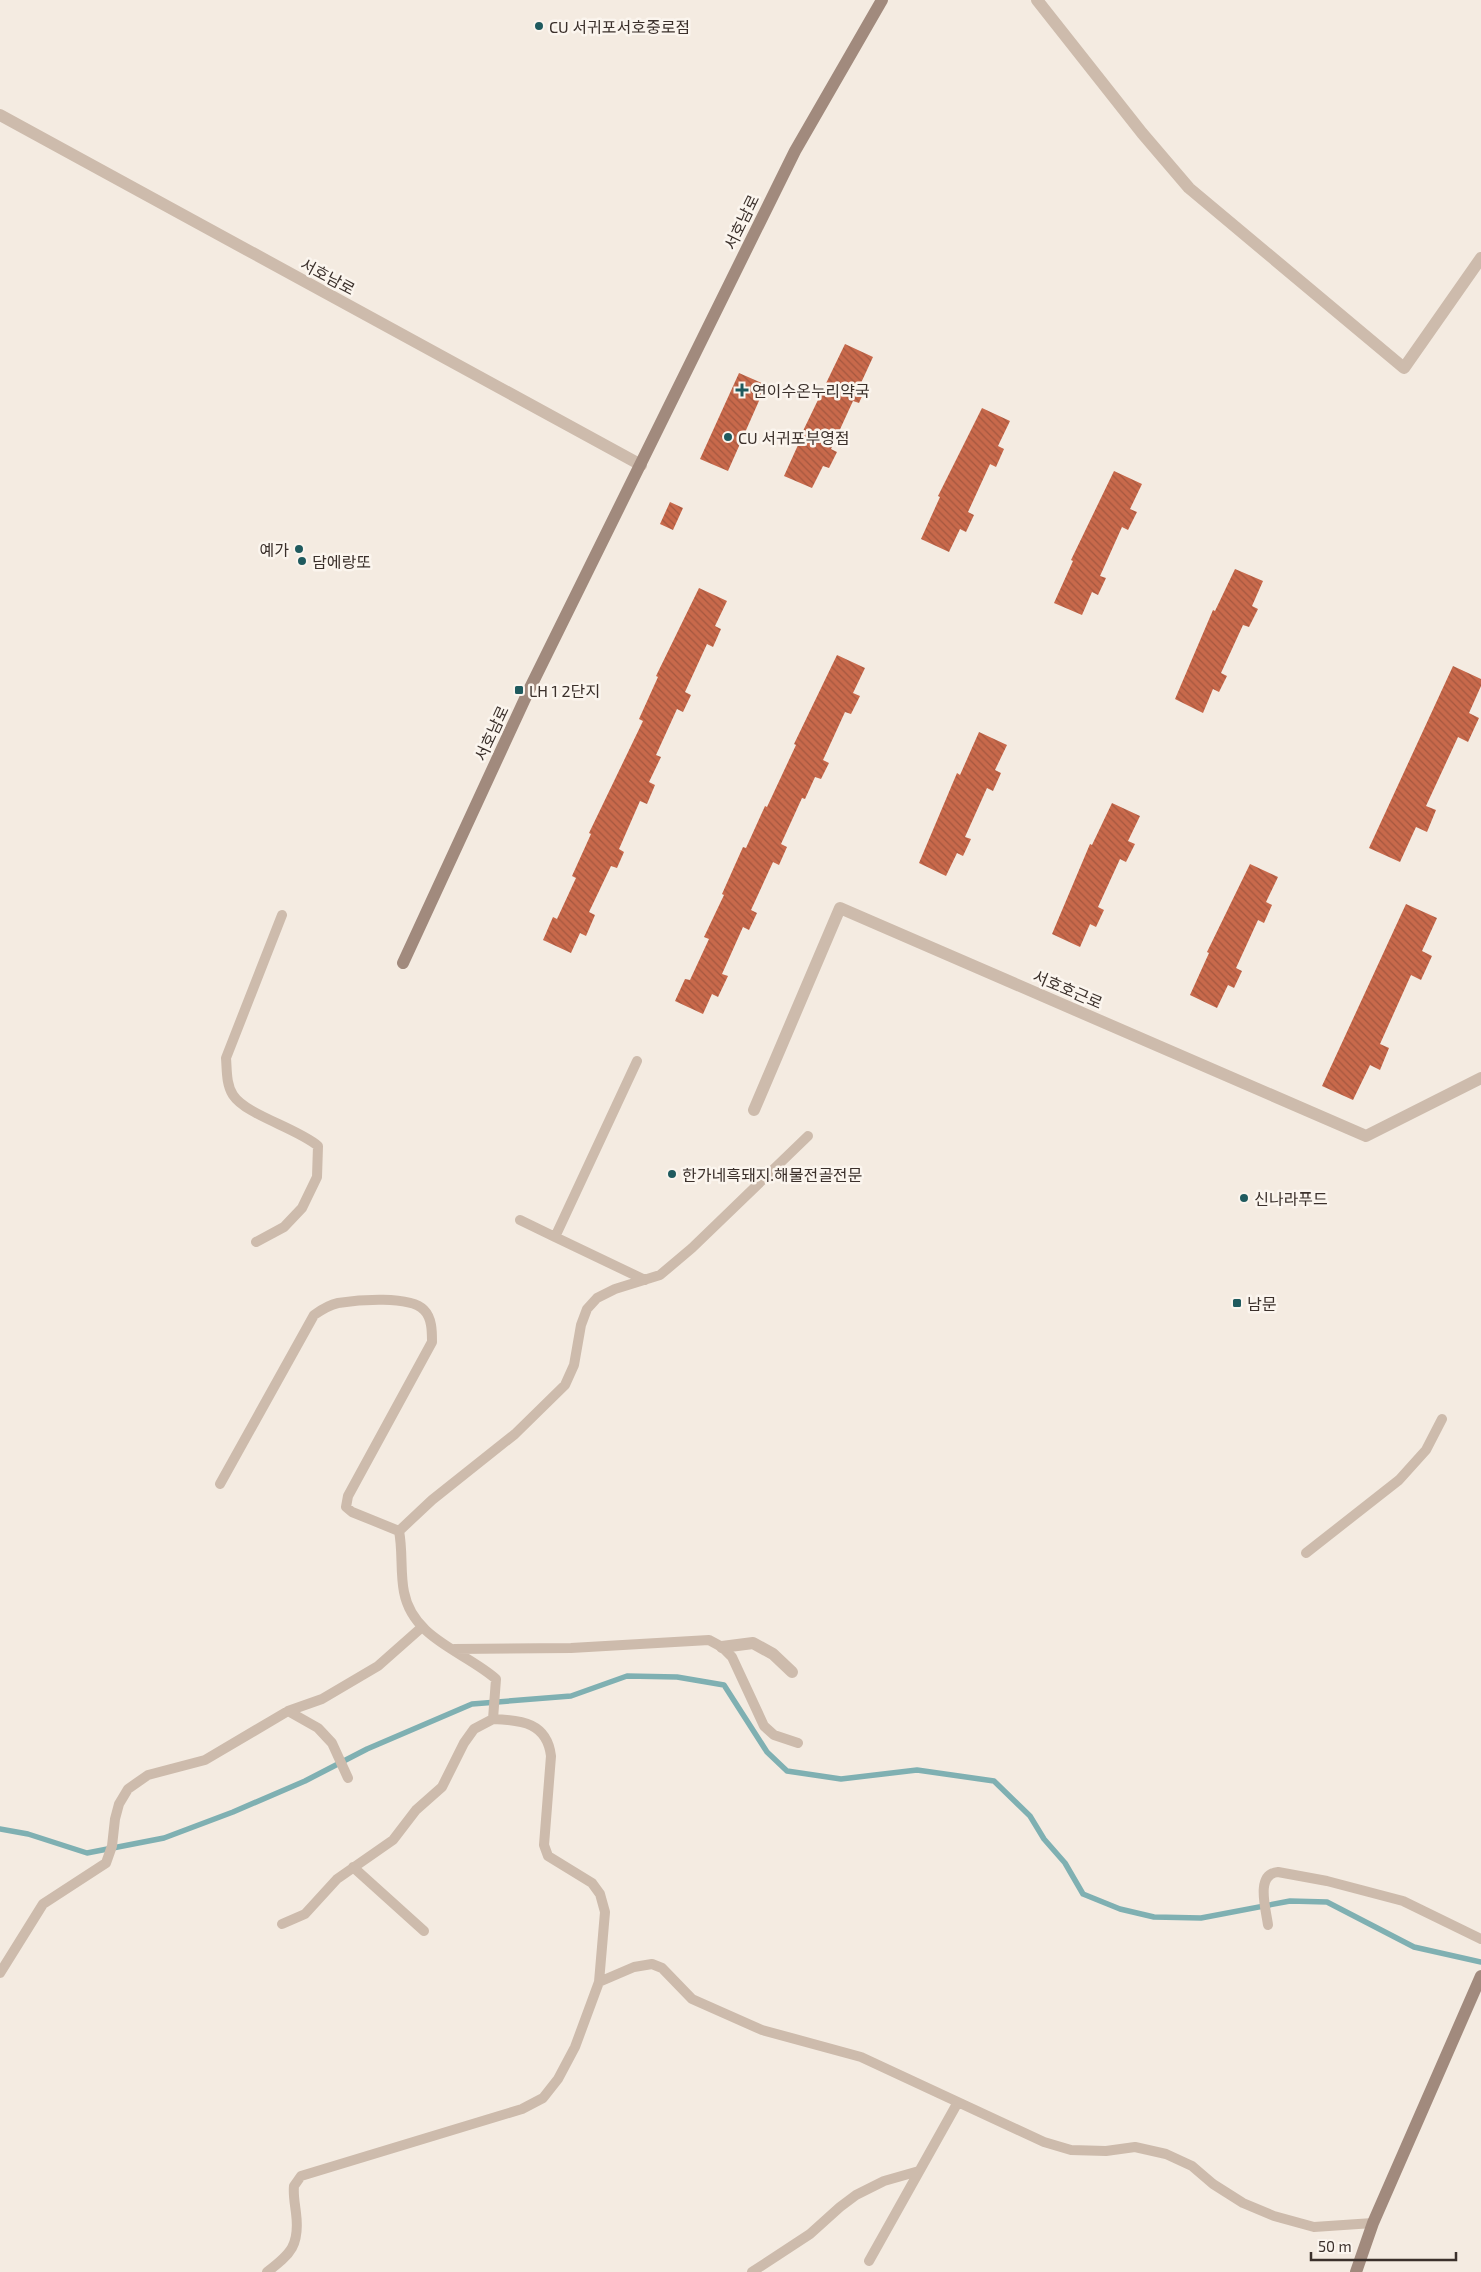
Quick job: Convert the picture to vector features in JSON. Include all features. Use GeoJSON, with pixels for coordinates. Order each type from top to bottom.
{"type":"FeatureCollection","features":[{"type":"Feature","properties":{"kind":"main road","name":"서호남로"},"geometry":{"type":"LineString","coordinates":[[403,963],[529,690],[795,151],[882,0]]}},
{"type":"Feature","properties":{"kind":"main road"},"geometry":{"type":"LineString","coordinates":[[1356,2272],[1372,2223],[1481,1976]]}},
{"type":"Feature","properties":{"kind":"street"},"geometry":{"type":"LineString","coordinates":[[1038,0],[1142,133],[1190,188],[1404,368],[1481,258]]}},
{"type":"Feature","properties":{"kind":"street","name":"서호남로"},"geometry":{"type":"LineString","coordinates":[[0,114],[641,465]]}},
{"type":"Feature","properties":{"kind":"street","name":"서호호근로"},"geometry":{"type":"LineString","coordinates":[[754,1110],[840,908],[1366,1136],[1481,1078]]}},
{"type":"Feature","properties":{"kind":"street"},"geometry":{"type":"LineString","coordinates":[[722,1647],[753,1643],[773,1654],[792,1672]]}},
{"type":"Feature","properties":{"kind":"lane"},"geometry":{"type":"LineString","coordinates":[[256,1242],[284,1227],[302,1208],[317,1177],[318,1146],[308,1137],[246,1107],[234,1096],[228,1082],[226,1058],[282,915]]}},
{"type":"Feature","properties":{"kind":"lane"},"geometry":{"type":"LineString","coordinates":[[555,1237],[638,1061]]}},
{"type":"Feature","properties":{"kind":"lane"},"geometry":{"type":"LineString","coordinates":[[399,1531],[432,1500],[515,1434],[565,1385],[574,1365],[581,1325],[587,1309],[596,1298],[660,1275],[674,1264],[808,1136]]}},
{"type":"Feature","properties":{"kind":"lane"},"geometry":{"type":"LineString","coordinates":[[520,1220],[645,1280]]}},
{"type":"Feature","properties":{"kind":"lane"},"geometry":{"type":"LineString","coordinates":[[220,1484],[314,1315],[337,1303],[401,1299],[414,1303],[424,1310],[430,1319],[432,1342],[348,1496],[346,1507],[352,1512],[399,1531]]}},
{"type":"Feature","properties":{"kind":"lane"},"geometry":{"type":"LineString","coordinates":[[1306,1553],[1399,1480],[1426,1450],[1442,1420]]}},
{"type":"Feature","properties":{"kind":"lane"},"geometry":{"type":"LineString","coordinates":[[399,1531],[402,1544],[401,1570],[404,1593],[410,1612],[422,1628],[451,1649],[482,1667],[496,1679],[494,1717]]}},
{"type":"Feature","properties":{"kind":"lane"},"geometry":{"type":"LineString","coordinates":[[0,1973],[43,1904],[106,1863],[112,1846],[119,1804],[128,1789],[148,1775],[205,1760],[288,1712],[322,1699],[378,1666],[422,1628]]}},
{"type":"Feature","properties":{"kind":"lane"},"geometry":{"type":"LineString","coordinates":[[451,1649],[571,1648],[709,1640],[722,1647],[732,1657],[764,1726],[774,1735],[798,1743]]}},
{"type":"Feature","properties":{"kind":"lane"},"geometry":{"type":"LineString","coordinates":[[288,1712],[318,1728],[332,1744],[348,1778]]}},
{"type":"Feature","properties":{"kind":"lane"},"geometry":{"type":"LineString","coordinates":[[267,2272],[288,2257],[294,2244],[298,2224],[294,2192],[296,2180],[301,2176],[522,2109],[543,2098],[558,2079],[575,2047],[599,1982],[604,1912],[600,1894],[592,1883],[548,1856],[544,1845],[551,1756],[549,1742],[540,1730],[516,1720],[494,1717],[474,1729],[464,1743],[442,1787],[416,1810],[393,1840],[337,1879],[304,1914],[282,1924]]}},
{"type":"Feature","properties":{"kind":"lane"},"geometry":{"type":"LineString","coordinates":[[353,1867],[424,1931]]}},
{"type":"Feature","properties":{"kind":"lane"},"geometry":{"type":"LineString","coordinates":[[1268,1922],[1264,1894],[1265,1878],[1270,1873],[1289,1873],[1327,1880],[1403,1901],[1481,1939]]}},
{"type":"Feature","properties":{"kind":"lane"},"geometry":{"type":"LineString","coordinates":[[599,1982],[634,1968],[652,1964],[662,1968],[692,1999],[762,2030],[861,2056],[1044,2142],[1071,2150],[1106,2151],[1135,2147],[1166,2154],[1192,2166],[1213,2184],[1243,2203],[1274,2216],[1314,2227],[1372,2223]]}},
{"type":"Feature","properties":{"kind":"lane"},"geometry":{"type":"LineString","coordinates":[[869,2261],[958,2102]]}},
{"type":"Feature","properties":{"kind":"lane"},"geometry":{"type":"LineString","coordinates":[[752,2272],[810,2234],[856,2195],[884,2181],[919,2171]]}},
{"type":"Feature","properties":{"kind":"building"},"geometry":{"type":"Polygon","coordinates":[[[845,344],[873,357],[861,383],[867,385],[859,403],[853,401],[831,449],[837,452],[829,468],[823,466],[812,488],[784,476],[802,433],[845,344]]]}},
{"type":"Feature","properties":{"kind":"building"},"geometry":{"type":"Polygon","coordinates":[[[739,373],[766,385],[728,471],[700,459],[739,373]]]}},
{"type":"Feature","properties":{"kind":"building"},"geometry":{"type":"Polygon","coordinates":[[[982,408],[1010,421],[998,446],[1004,449],[996,467],[990,464],[968,512],[974,515],[966,532],[960,529],[949,552],[921,539],[940,497],[938,496],[982,408]]]}},
{"type":"Feature","properties":{"kind":"building"},"geometry":{"type":"Polygon","coordinates":[[[1114,471],[1142,484],[1130,509],[1137,512],[1128,530],[1122,527],[1100,576],[1106,578],[1098,595],[1092,592],[1082,615],[1054,603],[1073,561],[1071,560],[1114,471]]]}},
{"type":"Feature","properties":{"kind":"building"},"geometry":{"type":"Polygon","coordinates":[[[670,502],[683,508],[673,530],[660,524],[670,502]]]}},
{"type":"Feature","properties":{"kind":"building"},"geometry":{"type":"Polygon","coordinates":[[[1235,569],[1263,581],[1252,606],[1258,609],[1249,627],[1243,625],[1221,673],[1227,676],[1219,692],[1213,689],[1203,713],[1175,699],[1213,610],[1215,611],[1235,569]]]}},
{"type":"Feature","properties":{"kind":"building"},"geometry":{"type":"Polygon","coordinates":[[[699,588],[727,601],[715,626],[721,629],[713,647],[707,644],[685,692],[691,695],[683,712],[677,709],[656,755],[661,757],[649,782],[655,785],[647,804],[640,801],[619,849],[624,852],[617,868],[611,866],[589,912],[595,915],[586,936],[580,933],[571,953],[543,940],[553,917],[557,919],[576,878],[572,876],[591,834],[589,833],[643,721],[639,719],[658,677],[656,676],[699,588]]]}},
{"type":"Feature","properties":{"kind":"building"},"geometry":{"type":"Polygon","coordinates":[[[837,655],[865,668],[853,693],[860,696],[851,714],[845,712],[823,760],[829,763],[821,779],[815,777],[805,799],[802,798],[781,844],[787,847],[779,865],[773,862],[751,910],[757,913],[749,930],[743,927],[722,974],[728,976],[718,997],[712,994],[703,1014],[675,1001],[685,979],[690,980],[709,939],[704,937],[724,895],[722,894],[743,847],[746,848],[765,806],[767,807],[796,745],[794,744],[837,655]]]}},
{"type":"Feature","properties":{"kind":"building"},"geometry":{"type":"Polygon","coordinates":[[[1453,666],[1481,679],[1481,686],[1469,713],[1479,718],[1468,742],[1458,737],[1426,806],[1436,810],[1427,832],[1416,827],[1400,862],[1369,848],[1453,666]]]}},
{"type":"Feature","properties":{"kind":"building"},"geometry":{"type":"Polygon","coordinates":[[[979,732],[1007,745],[995,770],[1001,773],[993,791],[987,788],[965,837],[971,839],[963,856],[957,853],[946,876],[919,863],[957,773],[960,775],[979,732]]]}},
{"type":"Feature","properties":{"kind":"building"},"geometry":{"type":"Polygon","coordinates":[[[1112,803],[1140,816],[1128,841],[1135,844],[1126,862],[1120,859],[1098,907],[1104,910],[1096,927],[1090,924],[1080,947],[1052,934],[1090,844],[1092,845],[1112,803]]]}},
{"type":"Feature","properties":{"kind":"building"},"geometry":{"type":"Polygon","coordinates":[[[1250,864],[1278,877],[1266,902],[1272,905],[1264,923],[1258,920],[1236,968],[1242,971],[1234,988],[1228,985],[1217,1008],[1190,995],[1209,953],[1207,952],[1250,864]]]}},
{"type":"Feature","properties":{"kind":"building"},"geometry":{"type":"Polygon","coordinates":[[[1406,904],[1437,918],[1422,951],[1432,956],[1421,980],[1411,975],[1380,1044],[1389,1048],[1380,1070],[1370,1065],[1353,1100],[1322,1086],[1406,904]]]}},
{"type":"Feature","properties":{"kind":"waterway"},"geometry":{"type":"LineString","coordinates":[[0,1829],[28,1834],[87,1853],[164,1838],[233,1812],[305,1781],[367,1749],[472,1704],[571,1696],[627,1676],[677,1677],[724,1685],[767,1752],[787,1771],[841,1779],[917,1770],[994,1781],[1030,1816],[1044,1839],[1065,1863],[1083,1894],[1120,1909],[1154,1917],[1201,1918],[1290,1901],[1327,1902],[1414,1947],[1481,1962]]}},
{"type":"Feature","properties":{"kind":"place","name":"CU 서귀포서호중로점"},"geometry":{"type":"Point","coordinates":[539,26]}},
{"type":"Feature","properties":{"kind":"place","name":"연이수온누리약국"},"geometry":{"type":"Point","coordinates":[742,390]}},
{"type":"Feature","properties":{"kind":"place","name":"CU 서귀포부영점"},"geometry":{"type":"Point","coordinates":[728,437]}},
{"type":"Feature","properties":{"kind":"place","name":"예가"},"geometry":{"type":"Point","coordinates":[299,549]}},
{"type":"Feature","properties":{"kind":"place","name":"담에랑또"},"geometry":{"type":"Point","coordinates":[302,561]}},
{"type":"Feature","properties":{"kind":"place","name":"LH 1 2단지"},"geometry":{"type":"Point","coordinates":[519,690]}},
{"type":"Feature","properties":{"kind":"place","name":"한가네흑돼지.해물전골전문"},"geometry":{"type":"Point","coordinates":[672,1174]}},
{"type":"Feature","properties":{"kind":"place","name":"신나라푸드"},"geometry":{"type":"Point","coordinates":[1244,1198]}},
{"type":"Feature","properties":{"kind":"place","name":"남문"},"geometry":{"type":"Point","coordinates":[1237,1303]}}]}
